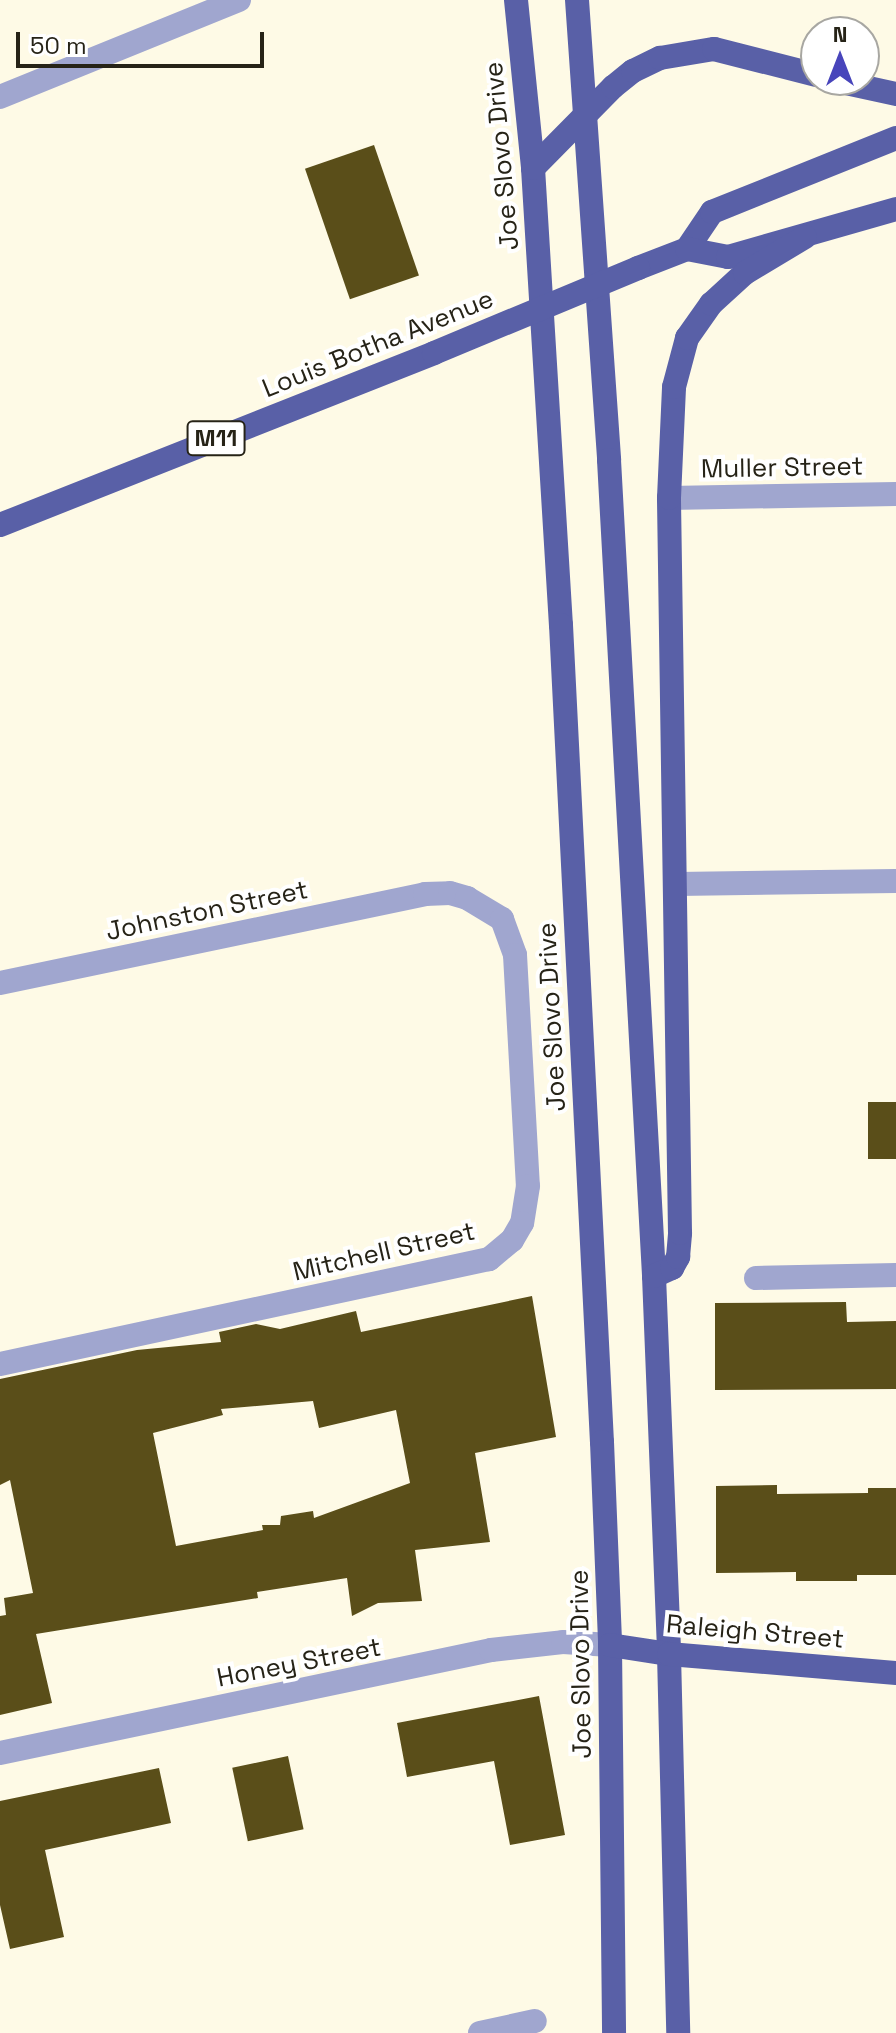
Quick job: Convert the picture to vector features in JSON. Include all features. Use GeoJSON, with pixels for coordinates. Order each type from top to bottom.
{"type":"FeatureCollection","features":[{"type":"Feature","properties":{"kind":"main road","name":"Joe Slovo Drive"},"geometry":{"type":"LineString","coordinates":[[516,0],[533,168],[561,625],[610,1645],[614,2033]]}},
{"type":"Feature","properties":{"kind":"main road"},"geometry":{"type":"LineString","coordinates":[[577,0],[609,460],[654,1276],[669,1654],[678,2033]]}},
{"type":"Feature","properties":{"kind":"main road"},"geometry":{"type":"LineString","coordinates":[[533,168],[586,113],[633,71],[660,58],[714,49],[800,71]]}},
{"type":"Feature","properties":{"kind":"main road"},"geometry":{"type":"LineString","coordinates":[[896,138],[712,212],[687,249],[728,257],[896,209]]}},
{"type":"Feature","properties":{"kind":"main road"},"geometry":{"type":"LineString","coordinates":[[654,1276],[672,1268],[678,1257],[680,1233],[669,498],[670,417],[677,368],[687,338],[711,304],[733,282],[805,237]]}},
{"type":"Feature","properties":{"kind":"main road","name":"Louis Botha Avenue"},"geometry":{"type":"LineString","coordinates":[[0,525],[687,249]]}},
{"type":"Feature","properties":{"kind":"main road","name":"Raleigh Street"},"geometry":{"type":"LineString","coordinates":[[610,1645],[669,1654],[896,1673]]}},
{"type":"Feature","properties":{"kind":"street"},"geometry":{"type":"LineString","coordinates":[[0,97],[239,0]]}},
{"type":"Feature","properties":{"kind":"street","name":"Muller Street"},"geometry":{"type":"LineString","coordinates":[[669,498],[896,494]]}},
{"type":"Feature","properties":{"kind":"street"},"geometry":{"type":"LineString","coordinates":[[677,884],[896,881]]}},
{"type":"Feature","properties":{"kind":"street","name":"Mitchell Street"},"geometry":{"type":"LineString","coordinates":[[0,1364],[489,1259],[505,1247],[522,1223],[528,1186],[511,937],[502,919],[487,907],[450,893],[425,894]]}},
{"type":"Feature","properties":{"kind":"street","name":"Johnston Street"},"geometry":{"type":"LineString","coordinates":[[0,983],[425,894]]}},
{"type":"Feature","properties":{"kind":"street"},"geometry":{"type":"LineString","coordinates":[[756,1278],[896,1275]]}},
{"type":"Feature","properties":{"kind":"street","name":"Honey Street"},"geometry":{"type":"LineString","coordinates":[[0,1753],[491,1650],[563,1642],[610,1645]]}},
{"type":"Feature","properties":{"kind":"street"},"geometry":{"type":"LineString","coordinates":[[480,2033],[535,2021]]}},
{"type":"Feature","properties":{"kind":"building"},"geometry":{"type":"Polygon","coordinates":[[[374,145],[419,275],[350,299],[305,169],[374,145]]]}},
{"type":"Feature","properties":{"kind":"building"},"geometry":{"type":"Polygon","coordinates":[[[868,1102],[896,1102],[896,1159],[868,1159],[868,1102]]]}},
{"type":"Feature","properties":{"kind":"building"},"geometry":{"type":"Polygon","coordinates":[[[532,1296],[556,1437],[475,1453],[490,1542],[415,1550],[422,1601],[378,1603],[352,1616],[347,1578],[257,1592],[258,1598],[36,1634],[52,1703],[0,1715],[0,1616],[6,1615],[4,1598],[33,1593],[10,1480],[0,1485],[0,1379],[137,1350],[221,1342],[219,1332],[256,1324],[280,1329],[356,1311],[361,1332],[532,1296]],[[313,1401],[221,1409],[223,1415],[153,1433],[176,1546],[263,1530],[262,1525],[280,1525],[281,1516],[313,1511],[314,1518],[410,1483],[396,1410],[319,1428],[313,1401]]]}},
{"type":"Feature","properties":{"kind":"building"},"geometry":{"type":"Polygon","coordinates":[[[846,1302],[847,1322],[896,1321],[896,1389],[715,1390],[715,1303],[846,1302]]]}},
{"type":"Feature","properties":{"kind":"building"},"geometry":{"type":"Polygon","coordinates":[[[777,1485],[777,1494],[868,1493],[868,1488],[896,1488],[896,1575],[857,1575],[857,1581],[796,1581],[796,1572],[716,1573],[716,1486],[777,1485]]]}},
{"type":"Feature","properties":{"kind":"building"},"geometry":{"type":"Polygon","coordinates":[[[539,1696],[565,1835],[510,1845],[494,1761],[407,1777],[397,1723],[539,1696]]]}},
{"type":"Feature","properties":{"kind":"building"},"geometry":{"type":"Polygon","coordinates":[[[288,1756],[304,1829],[248,1841],[232,1768],[288,1756]]]}},
{"type":"Feature","properties":{"kind":"building"},"geometry":{"type":"Polygon","coordinates":[[[159,1768],[171,1823],[45,1850],[64,1937],[10,1949],[0,1905],[0,1801],[159,1768]]]}}]}
